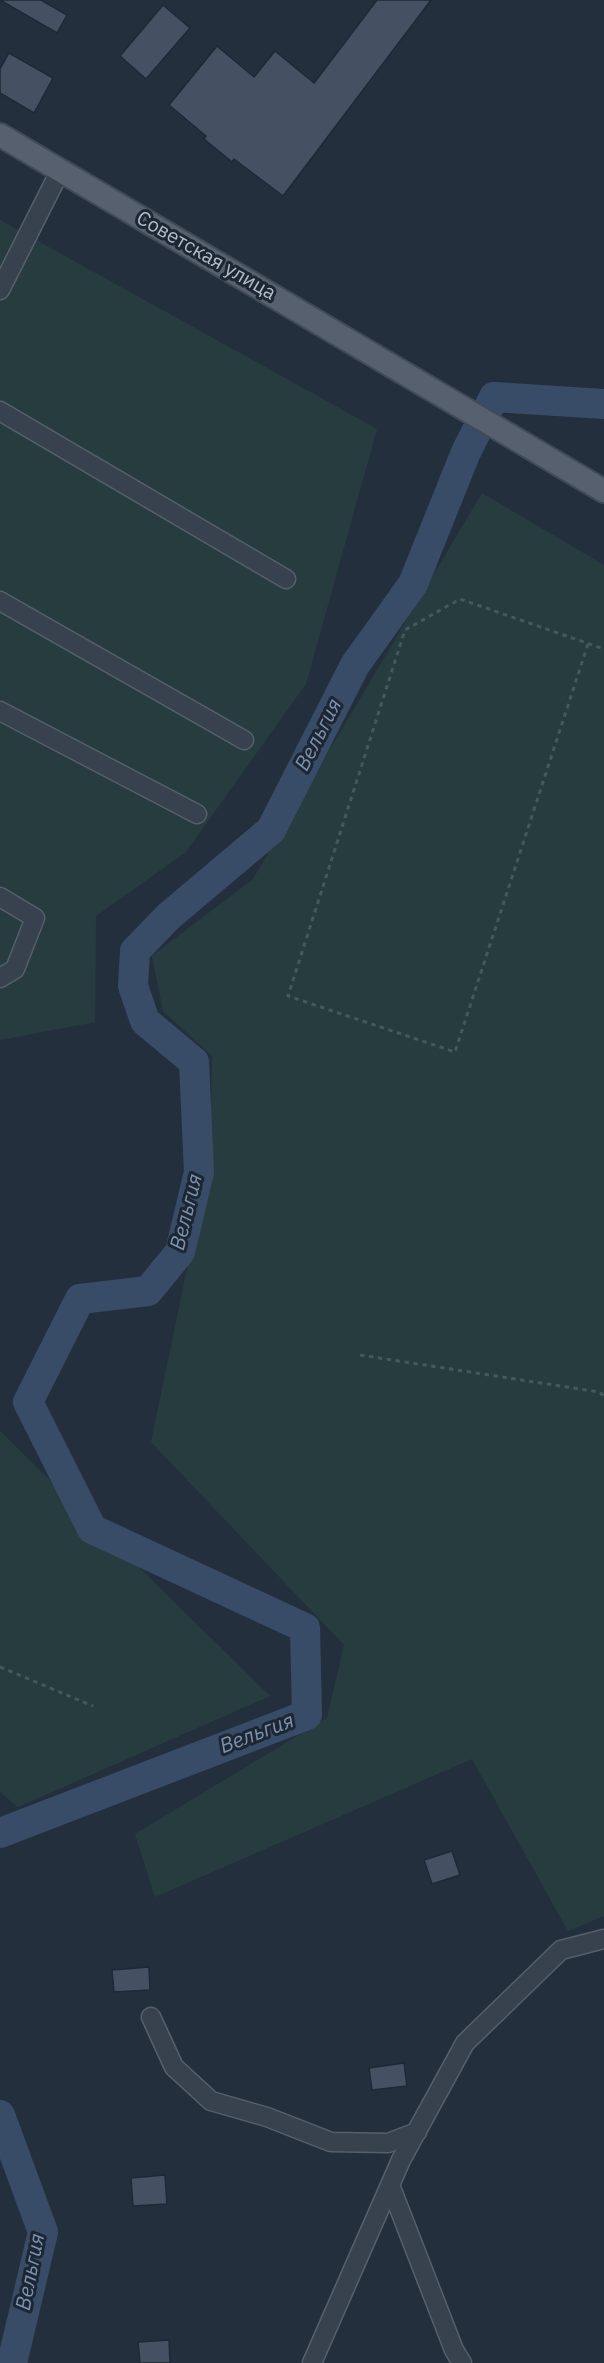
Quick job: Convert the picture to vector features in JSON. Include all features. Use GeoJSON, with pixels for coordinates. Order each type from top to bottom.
{"type":"FeatureCollection","features":[{"type":"Feature","properties":{"kind":"main road","name":"Советская улица"},"geometry":{"type":"LineString","coordinates":[[0,135],[604,490]]}},
{"type":"Feature","properties":{"kind":"street"},"geometry":{"type":"LineString","coordinates":[[0,290],[60,171]]}},
{"type":"Feature","properties":{"kind":"street"},"geometry":{"type":"LineString","coordinates":[[0,411],[286,579]]}},
{"type":"Feature","properties":{"kind":"street"},"geometry":{"type":"LineString","coordinates":[[0,601],[244,740]]}},
{"type":"Feature","properties":{"kind":"street"},"geometry":{"type":"LineString","coordinates":[[0,711],[197,814]]}},
{"type":"Feature","properties":{"kind":"street"},"geometry":{"type":"LineString","coordinates":[[0,897],[35,918],[15,969],[0,978]]}},
{"type":"Feature","properties":{"kind":"street"},"geometry":{"type":"LineString","coordinates":[[312,2363],[390,2185],[465,2043],[561,1950],[604,1939]]}},
{"type":"Feature","properties":{"kind":"street"},"geometry":{"type":"LineString","coordinates":[[151,2017],[174,2067],[211,2101],[267,2117],[331,2142],[388,2143],[417,2132]]}},
{"type":"Feature","properties":{"kind":"street"},"geometry":{"type":"LineString","coordinates":[[390,2185],[454,2350],[462,2363]]}},
{"type":"Feature","properties":{"kind":"path"},"geometry":{"type":"LineString","coordinates":[[588,644],[455,1052],[288,996],[405,630],[460,599],[604,649]]}},
{"type":"Feature","properties":{"kind":"path"},"geometry":{"type":"LineString","coordinates":[[360,1355],[599,1392],[604,1396]]}},
{"type":"Feature","properties":{"kind":"path"},"geometry":{"type":"LineString","coordinates":[[0,1667],[93,1706]]}},
{"type":"Feature","properties":{"kind":"green space"},"geometry":{"type":"Polygon","coordinates":[[[0,220],[377,429],[306,684],[186,852],[96,916],[95,1022],[0,1040],[0,220]]]}},
{"type":"Feature","properties":{"kind":"green space"},"geometry":{"type":"Polygon","coordinates":[[[482,493],[604,565],[604,1916],[568,1931],[472,1759],[155,1897],[135,1834],[327,1718],[344,1645],[151,1442],[210,1158],[212,1056],[163,1011],[152,956],[253,879],[482,493]]]}},
{"type":"Feature","properties":{"kind":"green space"},"geometry":{"type":"Polygon","coordinates":[[[0,1431],[270,1696],[18,1807],[0,1792],[0,1431]]]}},
{"type":"Feature","properties":{"kind":"building"},"geometry":{"type":"Polygon","coordinates":[[[0,0],[41,0],[67,15],[57,33],[0,0]]]}},
{"type":"Feature","properties":{"kind":"building"},"geometry":{"type":"Polygon","coordinates":[[[377,0],[431,0],[283,196],[234,159],[232,162],[204,139],[206,136],[169,105],[217,46],[254,77],[275,51],[314,83],[377,0]]]}},
{"type":"Feature","properties":{"kind":"building"},"geometry":{"type":"Polygon","coordinates":[[[163,5],[190,28],[146,79],[120,56],[163,5]]]}},
{"type":"Feature","properties":{"kind":"building"},"geometry":{"type":"Polygon","coordinates":[[[9,53],[53,78],[34,113],[0,93],[0,69],[9,53]]]}},
{"type":"Feature","properties":{"kind":"building"},"geometry":{"type":"Polygon","coordinates":[[[452,1851],[460,1875],[432,1884],[424,1860],[452,1851]]]}},
{"type":"Feature","properties":{"kind":"building"},"geometry":{"type":"Polygon","coordinates":[[[149,1967],[150,1990],[114,1992],[112,1970],[149,1967]]]}},
{"type":"Feature","properties":{"kind":"building"},"geometry":{"type":"Polygon","coordinates":[[[404,2063],[407,2086],[372,2090],[369,2068],[404,2063]]]}},
{"type":"Feature","properties":{"kind":"building"},"geometry":{"type":"Polygon","coordinates":[[[165,2175],[167,2204],[133,2206],[131,2178],[165,2175]]]}},
{"type":"Feature","properties":{"kind":"building"},"geometry":{"type":"Polygon","coordinates":[[[169,2340],[170,2363],[140,2363],[138,2342],[169,2340]]]}},
{"type":"Feature","properties":{"kind":"waterway","name":"Вельгия"},"geometry":{"type":"LineString","coordinates":[[0,1833],[307,1715],[305,1628],[92,1529],[28,1402],[80,1299],[148,1291],[180,1252],[199,1172],[194,1062],[145,1021],[133,986],[135,951],[169,916],[271,830],[355,665],[413,584],[466,452],[494,397],[604,404]]}},
{"type":"Feature","properties":{"kind":"waterway","name":"Вельгия"},"geometry":{"type":"LineString","coordinates":[[0,2115],[43,2232],[12,2363]]}}]}
